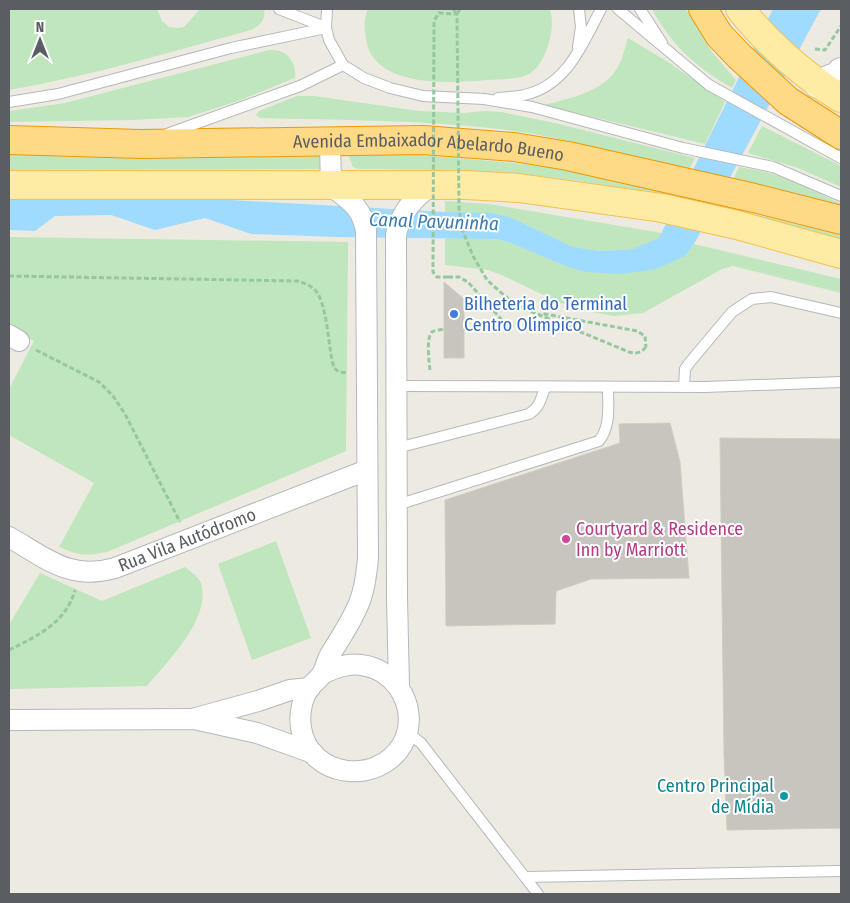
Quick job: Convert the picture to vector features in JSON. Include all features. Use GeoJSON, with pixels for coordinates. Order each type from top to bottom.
{"type":"FeatureCollection","features":[{"type":"Feature","properties":{"kind":"highway"},"geometry":{"type":"LineString","coordinates":[[702,9],[719,35],[788,101],[841,135]]}},
{"type":"Feature","properties":{"kind":"highway","name":"Avenida Embaixador Abelardo Bueno"},"geometry":{"type":"LineString","coordinates":[[9,140],[141,144],[423,140],[514,147],[568,156],[672,179],[841,220]]}},
{"type":"Feature","properties":{"kind":"main road"},"geometry":{"type":"LineString","coordinates":[[748,18],[819,69],[841,98]]}},
{"type":"Feature","properties":{"kind":"main road","name":"Avenida Embaixador Abelardo Bueno"},"geometry":{"type":"LineString","coordinates":[[9,185],[466,185],[519,188],[662,208],[737,225],[841,254]]}},
{"type":"Feature","properties":{"kind":"street"},"geometry":{"type":"LineString","coordinates":[[313,753],[303,736],[300,717],[304,698],[347,629],[363,594],[368,559],[366,231],[362,215],[356,206],[331,186],[330,142]]}},
{"type":"Feature","properties":{"kind":"street"},"geometry":{"type":"LineString","coordinates":[[9,720],[194,719],[257,733],[313,753],[331,767],[343,771],[367,771],[390,760],[398,750],[407,732],[409,717],[407,704],[399,686],[397,598],[397,227],[408,206],[416,197],[431,186]]}},
{"type":"Feature","properties":{"kind":"street","name":"Rua Vila Autódromo"},"geometry":{"type":"LineString","coordinates":[[9,536],[58,565],[78,572],[100,572],[115,568],[367,470]]}},
{"type":"Feature","properties":{"kind":"street"},"geometry":{"type":"LineString","coordinates":[[194,719],[258,701],[316,681],[336,667],[348,664],[360,664],[380,670],[399,686]]}},
{"type":"Feature","properties":{"kind":"lane"},"geometry":{"type":"LineString","coordinates":[[279,9],[326,28]]}},
{"type":"Feature","properties":{"kind":"lane"},"geometry":{"type":"LineString","coordinates":[[327,9],[326,28],[329,40],[343,65],[364,78],[390,88],[423,96],[484,99],[532,107],[683,148],[773,167],[841,196]]}},
{"type":"Feature","properties":{"kind":"lane"},"geometry":{"type":"LineString","coordinates":[[326,28],[335,9]]}},
{"type":"Feature","properties":{"kind":"lane"},"geometry":{"type":"LineString","coordinates":[[573,62],[579,43],[581,27],[579,9]]}},
{"type":"Feature","properties":{"kind":"lane"},"geometry":{"type":"LineString","coordinates":[[484,99],[526,95],[560,76],[573,62],[601,9]]}},
{"type":"Feature","properties":{"kind":"lane"},"geometry":{"type":"LineString","coordinates":[[618,9],[709,85],[841,158]]}},
{"type":"Feature","properties":{"kind":"lane"},"geometry":{"type":"LineString","coordinates":[[640,9],[668,52]]}},
{"type":"Feature","properties":{"kind":"lane"},"geometry":{"type":"LineString","coordinates":[[9,102],[58,94],[232,48],[326,28]]}},
{"type":"Feature","properties":{"kind":"lane"},"geometry":{"type":"LineString","coordinates":[[141,144],[300,86],[343,65]]}},
{"type":"Feature","properties":{"kind":"lane"},"geometry":{"type":"LineString","coordinates":[[684,388],[685,369],[690,362],[732,312],[752,299],[772,297],[841,313]]}},
{"type":"Feature","properties":{"kind":"lane"},"geometry":{"type":"LineString","coordinates":[[397,386],[684,388],[841,382]]}},
{"type":"Feature","properties":{"kind":"lane"},"geometry":{"type":"LineString","coordinates":[[397,448],[529,414],[536,410],[540,404],[545,387]]}},
{"type":"Feature","properties":{"kind":"lane"},"geometry":{"type":"LineString","coordinates":[[397,505],[599,441],[605,434],[608,426],[608,387]]}},
{"type":"Feature","properties":{"kind":"lane"},"geometry":{"type":"LineString","coordinates":[[407,732],[420,743],[538,894]]}},
{"type":"Feature","properties":{"kind":"lane"},"geometry":{"type":"LineString","coordinates":[[526,877],[841,871]]}},
{"type":"Feature","properties":{"kind":"path"},"geometry":{"type":"LineString","coordinates":[[453,9],[456,14],[459,209],[462,229],[473,256],[487,280],[518,306],[629,352],[638,353],[646,347],[645,336],[637,331],[561,316],[538,315],[520,321],[509,328],[464,329]]}},
{"type":"Feature","properties":{"kind":"path"},"geometry":{"type":"LineString","coordinates":[[456,14],[460,9]]}},
{"type":"Feature","properties":{"kind":"path"},"geometry":{"type":"LineString","coordinates":[[456,14],[439,12],[434,21],[433,272],[437,277],[459,277],[468,282],[509,328]]}},
{"type":"Feature","properties":{"kind":"path"},"geometry":{"type":"LineString","coordinates":[[819,69],[825,50],[841,26]]}},
{"type":"Feature","properties":{"kind":"path"},"geometry":{"type":"LineString","coordinates":[[9,276],[298,281],[308,285],[317,292],[323,311],[334,368],[339,372],[346,373]]}},
{"type":"Feature","properties":{"kind":"path"},"geometry":{"type":"LineString","coordinates":[[430,370],[430,334],[444,329]]}},
{"type":"Feature","properties":{"kind":"path"},"geometry":{"type":"LineString","coordinates":[[14,338],[99,382],[113,396],[125,414],[188,539]]}},
{"type":"Feature","properties":{"kind":"path"},"geometry":{"type":"LineString","coordinates":[[9,650],[45,631],[60,618],[72,602],[78,572]]}},
{"type":"Feature","properties":{"kind":"green space"},"geometry":{"type":"Polygon","coordinates":[[[9,9],[157,9],[162,21],[169,27],[177,28],[184,27],[200,9],[264,9],[264,16],[262,22],[251,30],[100,71],[9,90],[9,9]]]}},
{"type":"Feature","properties":{"kind":"green space"},"geometry":{"type":"Polygon","coordinates":[[[368,9],[550,9],[552,17],[551,35],[541,62],[529,74],[509,79],[435,82],[398,75],[383,67],[372,55],[366,39],[365,20],[368,9]]]}},
{"type":"Feature","properties":{"kind":"green space"},"geometry":{"type":"Polygon","coordinates":[[[652,9],[686,9],[712,52],[736,80],[732,88],[696,64],[668,34],[652,9]]]}},
{"type":"Feature","properties":{"kind":"green space"},"geometry":{"type":"Polygon","coordinates":[[[628,38],[668,62],[725,102],[705,144],[544,105],[565,100],[596,88],[605,82],[619,65],[628,38]]]}},
{"type":"Feature","properties":{"kind":"green space"},"geometry":{"type":"Polygon","coordinates":[[[269,50],[279,51],[291,59],[295,78],[238,101],[188,117],[9,122],[9,111],[65,103],[269,50]]]}},
{"type":"Feature","properties":{"kind":"green space"},"geometry":{"type":"Polygon","coordinates":[[[297,96],[314,96],[419,111],[501,112],[555,123],[695,158],[689,170],[524,132],[410,122],[260,118],[256,115],[259,111],[297,96]]]}},
{"type":"Feature","properties":{"kind":"green space"},"geometry":{"type":"Polygon","coordinates":[[[762,126],[841,166],[841,187],[798,168],[748,153],[762,126]]]}},
{"type":"Feature","properties":{"kind":"green space"},"geometry":{"type":"Polygon","coordinates":[[[351,154],[422,155],[557,168],[609,177],[672,193],[674,196],[531,175],[457,170],[358,169],[353,167],[349,157],[351,154]]]}},
{"type":"Feature","properties":{"kind":"green space"},"geometry":{"type":"Polygon","coordinates":[[[9,155],[319,155],[322,156],[322,169],[9,170],[9,155]]]}},
{"type":"Feature","properties":{"kind":"green space"},"geometry":{"type":"Polygon","coordinates":[[[739,167],[770,173],[797,183],[841,204],[841,210],[732,182],[739,167]]]}},
{"type":"Feature","properties":{"kind":"green space"},"geometry":{"type":"Polygon","coordinates":[[[445,201],[489,204],[662,233],[659,239],[633,249],[601,251],[573,247],[510,217],[445,212],[445,201]]]}},
{"type":"Feature","properties":{"kind":"green space"},"geometry":{"type":"Polygon","coordinates":[[[745,212],[841,235],[841,241],[742,213],[745,212]]]}},
{"type":"Feature","properties":{"kind":"green space"},"geometry":{"type":"Polygon","coordinates":[[[9,237],[348,242],[346,451],[107,552],[83,554],[59,547],[94,483],[9,435],[9,389],[34,341],[9,327],[9,237]]]}},
{"type":"Feature","properties":{"kind":"green space"},"geometry":{"type":"Polygon","coordinates":[[[473,237],[496,239],[511,243],[565,266],[685,256],[694,244],[841,279],[841,293],[733,266],[722,269],[643,313],[614,316],[581,310],[558,302],[488,270],[445,265],[445,239],[473,237]]]}},
{"type":"Feature","properties":{"kind":"green space"},"geometry":{"type":"Polygon","coordinates":[[[276,541],[311,638],[252,660],[218,564],[276,541]]]}},
{"type":"Feature","properties":{"kind":"green space"},"geometry":{"type":"Polygon","coordinates":[[[185,567],[201,583],[203,596],[200,610],[186,639],[147,686],[9,689],[9,625],[40,573],[102,601],[185,567]]]}},
{"type":"Feature","properties":{"kind":"water","name":"Canal Pavuninha"},"geometry":{"type":"Polygon","coordinates":[[[773,9],[821,9],[694,244],[685,256],[656,269],[621,274],[586,272],[565,266],[511,243],[496,239],[251,234],[205,218],[155,230],[111,215],[55,216],[35,231],[9,230],[9,192],[88,192],[490,213],[510,217],[573,247],[601,251],[633,249],[659,238],[773,9]]]}},
{"type":"Feature","properties":{"kind":"building","name":"Bilheteria do Terminal Centro Olímpico"},"geometry":{"type":"Polygon","coordinates":[[[444,282],[464,299],[464,358],[444,358],[444,282]]]}},
{"type":"Feature","properties":{"kind":"building","name":"Courtyard & Residence Inn by Marriott"},"geometry":{"type":"Polygon","coordinates":[[[670,423],[680,462],[689,578],[591,579],[556,591],[555,624],[446,626],[445,500],[620,443],[619,424],[670,423]]]}},
{"type":"Feature","properties":{"kind":"building"},"geometry":{"type":"Polygon","coordinates":[[[720,438],[841,439],[841,828],[727,830],[724,754],[720,438]]]}},
{"type":"Feature","properties":{"kind":"place","name":"Bilheteria do Terminal Centro Olímpico"},"geometry":{"type":"Point","coordinates":[454,314]}},
{"type":"Feature","properties":{"kind":"place","name":"Courtyard & Residence Inn by Marriott"},"geometry":{"type":"Point","coordinates":[566,539]}},
{"type":"Feature","properties":{"kind":"place","name":"Centro Principal de Mídia"},"geometry":{"type":"Point","coordinates":[784,796]}}]}
